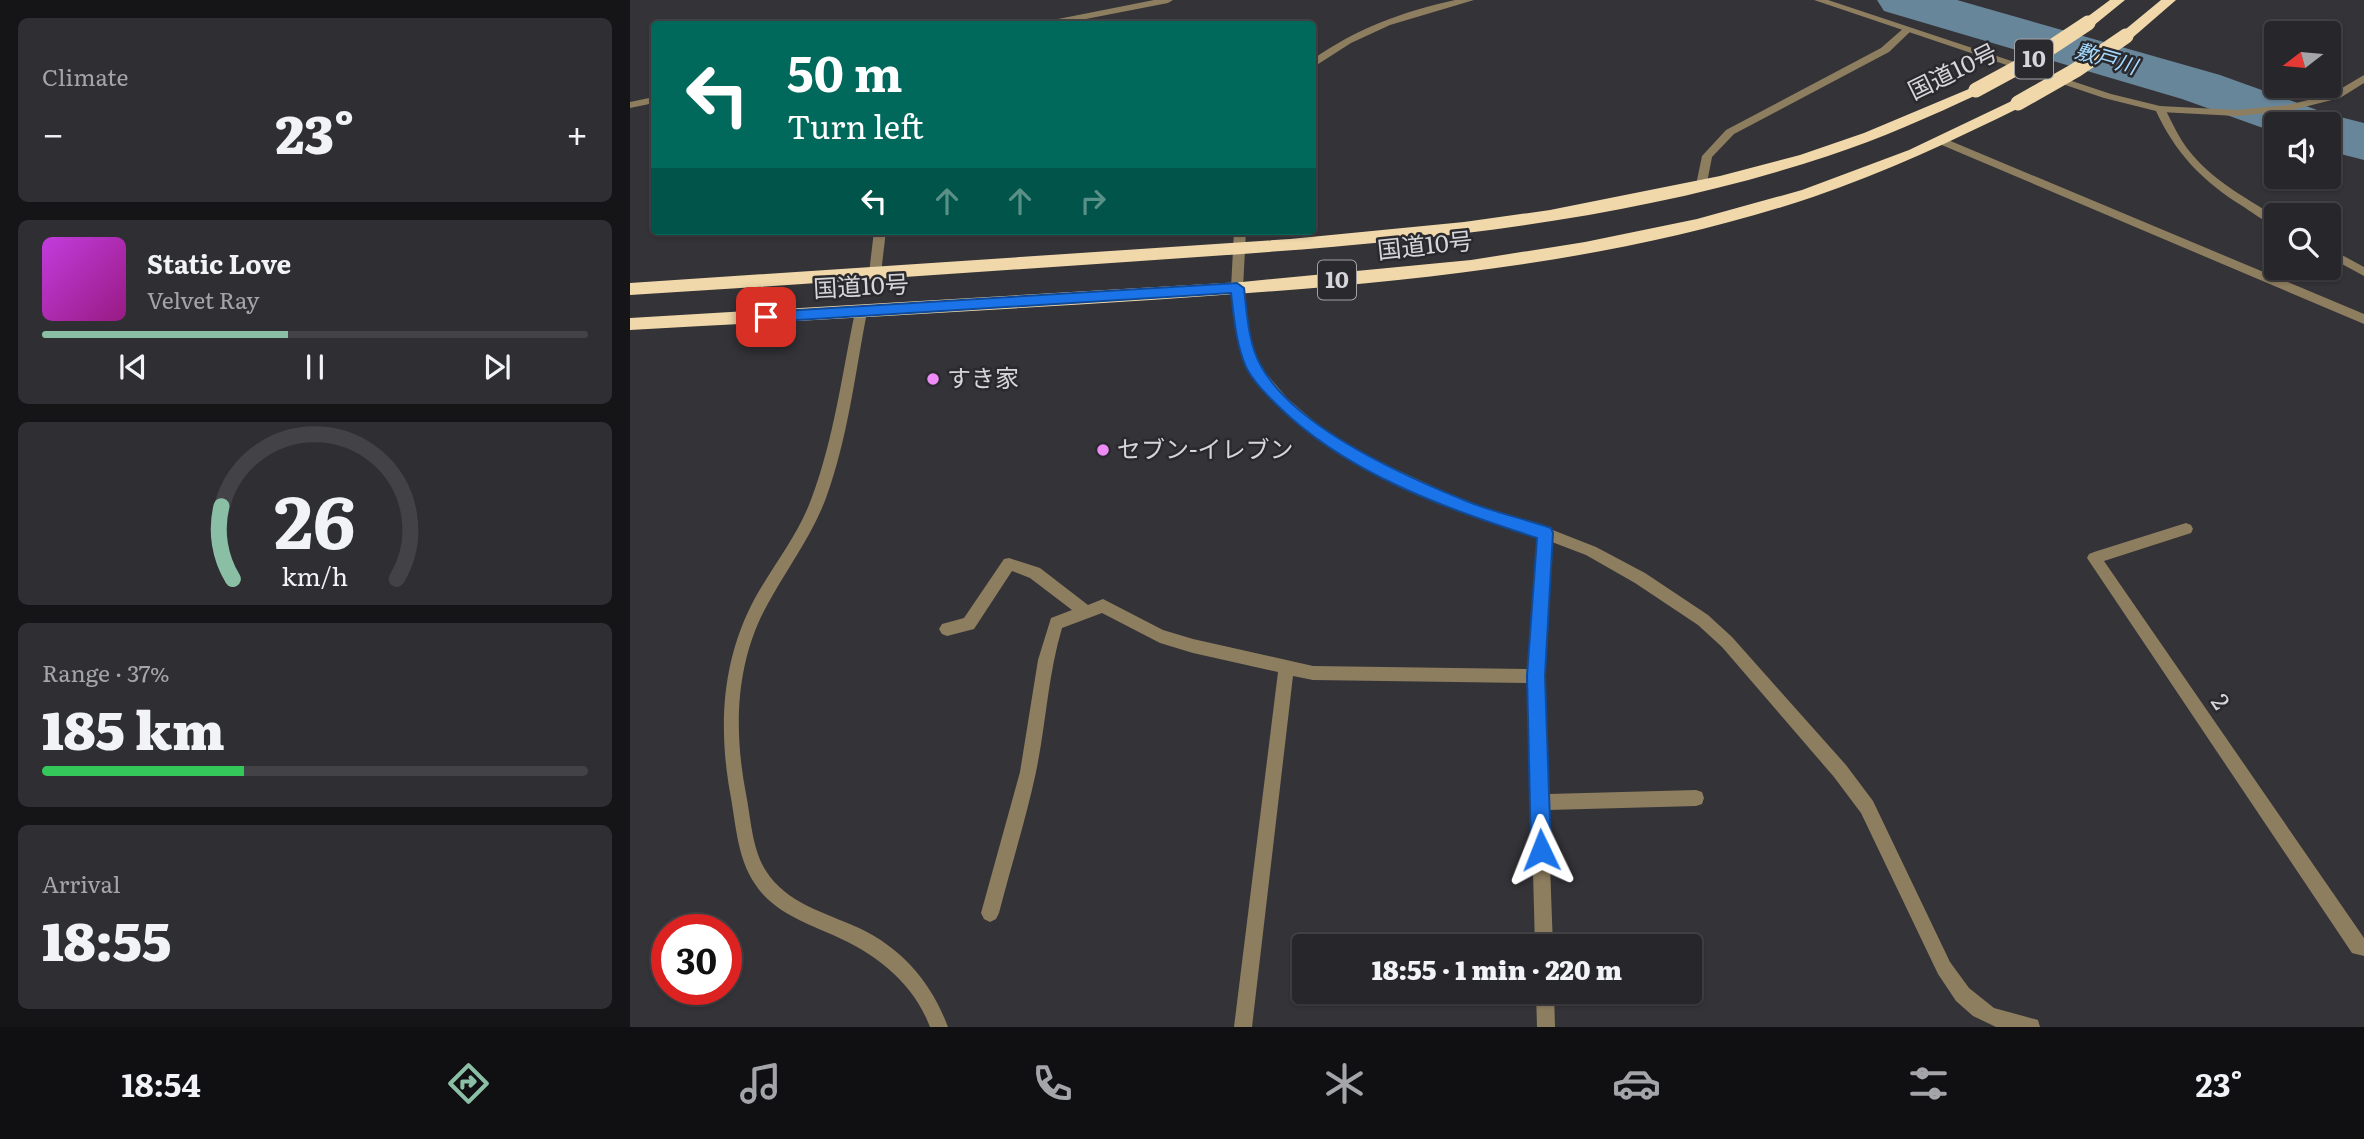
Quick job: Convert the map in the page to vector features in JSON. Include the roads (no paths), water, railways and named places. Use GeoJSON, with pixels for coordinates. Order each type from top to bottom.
{"type":"FeatureCollection","features":[{"type":"Feature","properties":{"kind":"highway","name":"国道10号"},"geometry":{"type":"LineString","coordinates":[[630,289],[1238,249],[1511,221],[1590,209],[1702,185],[1804,159],[1849,144],[1976,90],[2035,58],[2118,0]]}},
{"type":"Feature","properties":{"kind":"highway","name":"国道10号"},"geometry":{"type":"LineString","coordinates":[[630,324],[1237,288],[1449,269],[1608,245],[1744,212],[1840,181],[1941,141],[2018,103],[2076,70],[2126,36],[2169,0]]}},
{"type":"Feature","properties":{"kind":"street"},"geometry":{"type":"LineString","coordinates":[[1063,21],[1168,0]]}},
{"type":"Feature","properties":{"kind":"street"},"geometry":{"type":"LineString","coordinates":[[1316,62],[1368,29],[1396,18],[1469,0]]}},
{"type":"Feature","properties":{"kind":"street"},"geometry":{"type":"LineString","coordinates":[[1819,0],[2108,96],[2160,109],[2237,113],[2288,108],[2336,96],[2364,78]]}},
{"type":"Feature","properties":{"kind":"street"},"geometry":{"type":"LineString","coordinates":[[1702,185],[1707,156],[1730,132],[1885,50],[1908,29]]}},
{"type":"Feature","properties":{"kind":"street"},"geometry":{"type":"LineString","coordinates":[[630,105],[651,101]]}},
{"type":"Feature","properties":{"kind":"street"},"geometry":{"type":"LineString","coordinates":[[2160,109],[2180,147],[2194,164],[2219,185],[2264,214]]}},
{"type":"Feature","properties":{"kind":"street"},"geometry":{"type":"LineString","coordinates":[[1941,141],[2364,319]]}},
{"type":"Feature","properties":{"kind":"street"},"geometry":{"type":"LineString","coordinates":[[875,273],[880,235]]}},
{"type":"Feature","properties":{"kind":"street"},"geometry":{"type":"LineString","coordinates":[[1240,235],[1237,288],[1241,323],[1253,366],[1266,386],[1300,419],[1360,459],[1461,506],[1591,551],[1640,578],[1703,620],[1727,642],[1840,771],[1867,807],[1944,968],[1955,984],[1973,1006],[1990,1019],[2031,1027]]}},
{"type":"Feature","properties":{"kind":"street"},"geometry":{"type":"LineString","coordinates":[[2341,259],[2364,272]]}},
{"type":"Feature","properties":{"kind":"street"},"geometry":{"type":"LineString","coordinates":[[861,312],[833,455],[821,495],[810,521],[758,606],[737,663],[730,702],[732,763],[753,865],[766,885],[790,905],[866,941],[893,960],[920,986],[934,1010],[939,1027]]}},
{"type":"Feature","properties":{"kind":"street","name":"2"},"geometry":{"type":"LineString","coordinates":[[2186,529],[2094,558],[2358,947],[2364,947]]}},
{"type":"Feature","properties":{"kind":"street"},"geometry":{"type":"LineString","coordinates":[[1544,934],[1536,676],[1545,533]]}},
{"type":"Feature","properties":{"kind":"street"},"geometry":{"type":"LineString","coordinates":[[947,629],[969,624],[1009,564],[1035,573],[1086,612]]}},
{"type":"Feature","properties":{"kind":"street"},"geometry":{"type":"LineString","coordinates":[[990,914],[1028,773],[1040,708],[1045,654],[1056,623],[1103,606],[1160,636],[1286,667],[1345,676],[1536,676]]}},
{"type":"Feature","properties":{"kind":"street"},"geometry":{"type":"LineString","coordinates":[[1244,1027],[1286,667]]}},
{"type":"Feature","properties":{"kind":"street"},"geometry":{"type":"LineString","coordinates":[[1540,802],[1696,798]]}},
{"type":"Feature","properties":{"kind":"street"},"geometry":{"type":"LineString","coordinates":[[1545,1004],[1546,1027]]}},
{"type":"Feature","properties":{"kind":"waterway","name":"敷戸川"},"geometry":{"type":"LineString","coordinates":[[1902,0],[2201,87],[2273,112]]}},
{"type":"Feature","properties":{"kind":"waterway","name":"敷戸川"},"geometry":{"type":"LineString","coordinates":[[2341,135],[2364,142]]}},
{"type":"Feature","properties":{"kind":"place","name":"すき家"},"geometry":{"type":"Point","coordinates":[933,379]}},
{"type":"Feature","properties":{"kind":"place","name":"セブン-イレブン"},"geometry":{"type":"Point","coordinates":[1103,450]}}]}
